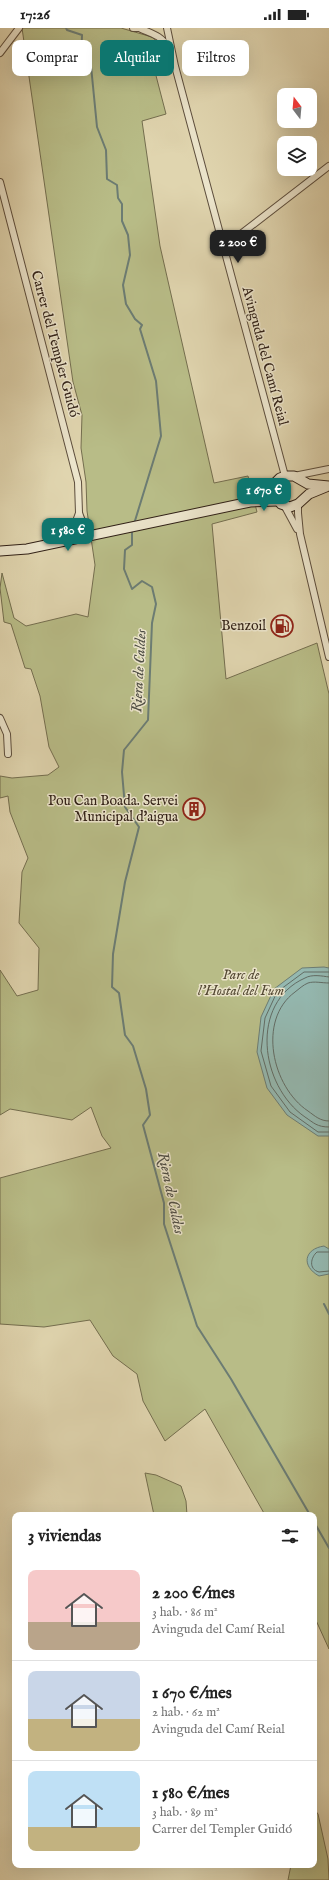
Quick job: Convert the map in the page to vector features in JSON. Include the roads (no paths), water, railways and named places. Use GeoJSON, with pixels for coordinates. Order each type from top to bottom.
{"type":"FeatureCollection","features":[{"type":"Feature","properties":{"kind":"main road"},"geometry":{"type":"LineString","coordinates":[[0,551],[27,549],[55,544],[250,502],[263,496],[280,478],[294,478],[313,485],[329,486]]}},
{"type":"Feature","properties":{"kind":"main road"},"geometry":{"type":"LineString","coordinates":[[294,478],[305,489],[301,501]]}},
{"type":"Feature","properties":{"kind":"main road"},"geometry":{"type":"LineString","coordinates":[[275,485],[274,495],[281,503]]}},
{"type":"Feature","properties":{"kind":"main road"},"geometry":{"type":"LineString","coordinates":[[250,502],[281,503],[290,507],[313,492],[329,486]]}},
{"type":"Feature","properties":{"kind":"street"},"geometry":{"type":"LineString","coordinates":[[0,54],[19,28]]}},
{"type":"Feature","properties":{"kind":"street","name":"Avinguda del Camí Reial"},"geometry":{"type":"LineString","coordinates":[[133,28],[143,28],[158,35],[164,40]]}},
{"type":"Feature","properties":{"kind":"street","name":"Avinguda del Camí Reial"},"geometry":{"type":"LineString","coordinates":[[167,28],[170,40]]}},
{"type":"Feature","properties":{"kind":"street","name":"Avinguda del Camí Reial"},"geometry":{"type":"LineString","coordinates":[[174,60],[224,247],[294,478]]}},
{"type":"Feature","properties":{"kind":"street"},"geometry":{"type":"LineString","coordinates":[[224,247],[329,166]]}},
{"type":"Feature","properties":{"kind":"street","name":"Carrer del Templer Guidó"},"geometry":{"type":"LineString","coordinates":[[0,182],[78,482],[79,513],[88,537]]}},
{"type":"Feature","properties":{"kind":"street"},"geometry":{"type":"LineString","coordinates":[[294,478],[329,469]]}},
{"type":"Feature","properties":{"kind":"street"},"geometry":{"type":"LineString","coordinates":[[301,501],[298,513],[300,534],[326,635],[329,657]]}},
{"type":"Feature","properties":{"kind":"street"},"geometry":{"type":"LineString","coordinates":[[281,503],[300,534]]}},
{"type":"Feature","properties":{"kind":"street","name":"Carrer del Templer Guidó"},"geometry":{"type":"LineString","coordinates":[[76,539],[74,535],[74,526],[79,513]]}},
{"type":"Feature","properties":{"kind":"street","name":"Carrer del Templer Guidó"},"geometry":{"type":"LineString","coordinates":[[55,544],[74,526]]}},
{"type":"Feature","properties":{"kind":"street"},"geometry":{"type":"LineString","coordinates":[[0,718],[7,734],[8,754]]}},
{"type":"Feature","properties":{"kind":"water"},"geometry":{"type":"Polygon","coordinates":[[[302,968],[329,968],[329,1136],[318,1136],[287,1115],[267,1088],[257,1052],[261,1017],[274,989],[302,968]]]}},
{"type":"Feature","properties":{"kind":"water"},"geometry":{"type":"Polygon","coordinates":[[[324,1246],[329,1249],[329,1274],[319,1276],[309,1268],[307,1258],[312,1251],[324,1246]]]}},
{"type":"Feature","properties":{"kind":"waterway","name":"Riera de Caldes"},"geometry":{"type":"LineString","coordinates":[[66,28],[67,30],[82,35],[81,62],[91,66],[97,127],[106,150],[107,179],[117,185],[118,198],[122,204],[122,221],[128,235],[130,255],[123,285],[126,304],[135,319],[142,325],[140,329],[156,381],[161,436],[134,524]]}},
{"type":"Feature","properties":{"kind":"waterway","name":"Riera de Caldes"},"geometry":{"type":"LineString","coordinates":[[132,530],[132,545],[125,550],[124,569],[132,589],[142,581],[152,587],[156,604],[152,623],[148,720],[124,750],[122,772],[125,807],[139,827],[125,882],[113,954],[112,987],[119,993],[125,1035],[133,1046],[146,1089],[150,1115],[143,1125],[164,1203],[164,1224],[197,1326],[231,1379],[308,1512]]}},
{"type":"Feature","properties":{"kind":"waterway"},"geometry":{"type":"LineString","coordinates":[[324,1304],[329,1314]]}},
{"type":"Feature","properties":{"kind":"waterway","name":"Riera de Caldes"},"geometry":{"type":"LineString","coordinates":[[317,1527],[329,1548]]}},
{"type":"Feature","properties":{"kind":"place","name":"Benzoil"},"geometry":{"type":"Point","coordinates":[282,626]}},
{"type":"Feature","properties":{"kind":"place","name":"Pou Can Boada. Servei Municipal d'aigua"},"geometry":{"type":"Point","coordinates":[194,809]}},
{"type":"Feature","properties":{"kind":"park label","name":"Parc de l'Hostal del Fum"},"geometry":{"type":"Point","coordinates":[241,984]}}]}
